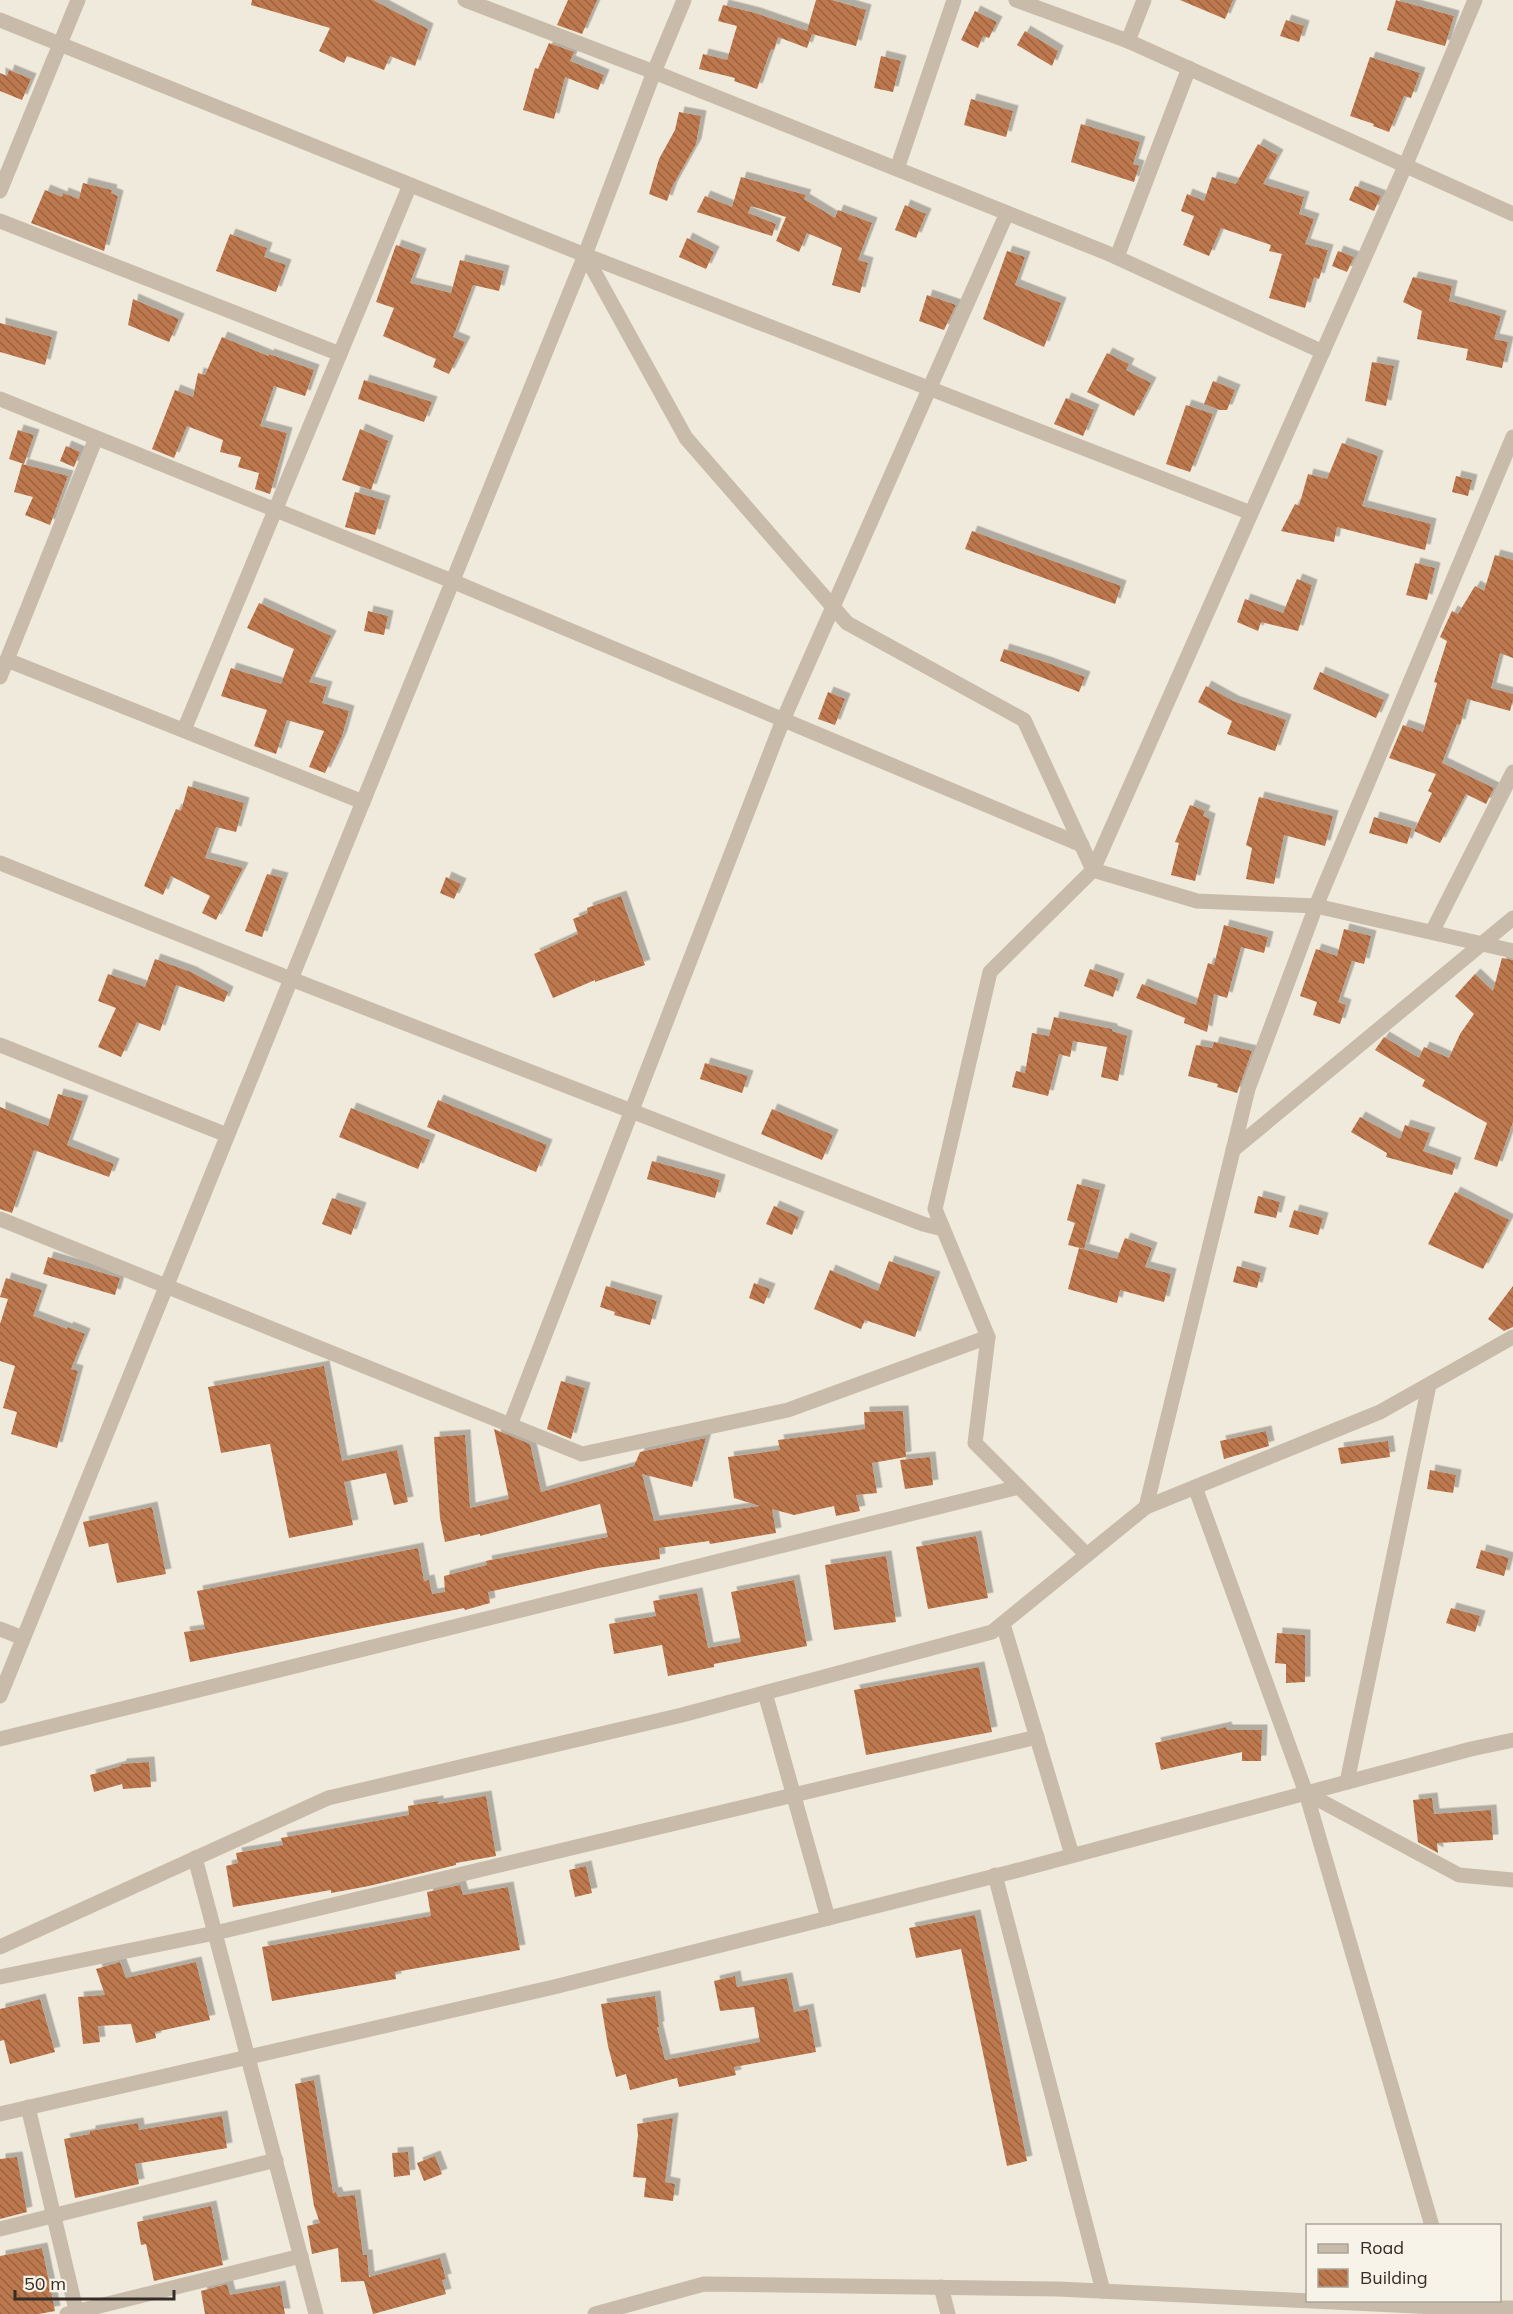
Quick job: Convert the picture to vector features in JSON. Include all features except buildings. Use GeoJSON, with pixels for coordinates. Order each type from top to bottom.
{"type":"FeatureCollection","features":[{"type":"Feature","properties":{"kind":"street"},"geometry":{"type":"LineString","coordinates":[[0,190],[78,0]]}},
{"type":"Feature","properties":{"kind":"street"},"geometry":{"type":"LineString","coordinates":[[465,0],[654,72],[1117,257],[1323,351]]}},
{"type":"Feature","properties":{"kind":"street"},"geometry":{"type":"LineString","coordinates":[[0,1696],[585,255],[654,72],[684,0]]}},
{"type":"Feature","properties":{"kind":"street"},"geometry":{"type":"LineString","coordinates":[[897,169],[954,0]]}},
{"type":"Feature","properties":{"kind":"street"},"geometry":{"type":"LineString","coordinates":[[1016,0],[1128,41],[1513,214]]}},
{"type":"Feature","properties":{"kind":"street"},"geometry":{"type":"LineString","coordinates":[[1128,41],[1144,0]]}},
{"type":"Feature","properties":{"kind":"street"},"geometry":{"type":"LineString","coordinates":[[1087,1555],[975,1443],[988,1337],[935,1209],[990,972],[1093,870],[1406,164],[1475,0]]}},
{"type":"Feature","properties":{"kind":"street"},"geometry":{"type":"LineString","coordinates":[[0,20],[585,255],[1251,513]]}},
{"type":"Feature","properties":{"kind":"street"},"geometry":{"type":"LineString","coordinates":[[1117,257],[1189,68]]}},
{"type":"Feature","properties":{"kind":"street"},"geometry":{"type":"LineString","coordinates":[[184,730],[410,185]]}},
{"type":"Feature","properties":{"kind":"street"},"geometry":{"type":"LineString","coordinates":[[510,1425],[783,720],[1007,213]]}},
{"type":"Feature","properties":{"kind":"street"},"geometry":{"type":"LineString","coordinates":[[0,222],[340,354]]}},
{"type":"Feature","properties":{"kind":"street"},"geometry":{"type":"LineString","coordinates":[[585,255],[686,438],[847,623],[1024,720],[1093,870]]}},
{"type":"Feature","properties":{"kind":"street"},"geometry":{"type":"LineString","coordinates":[[0,399],[452,581],[1082,845]]}},
{"type":"Feature","properties":{"kind":"street"},"geometry":{"type":"LineString","coordinates":[[1146,1507],[1248,1089],[1316,906],[1513,437]]}},
{"type":"Feature","properties":{"kind":"street"},"geometry":{"type":"LineString","coordinates":[[0,677],[96,438]]}},
{"type":"Feature","properties":{"kind":"street"},"geometry":{"type":"LineString","coordinates":[[7,660],[363,802]]}},
{"type":"Feature","properties":{"kind":"street"},"geometry":{"type":"LineString","coordinates":[[1432,932],[1513,772]]}},
{"type":"Feature","properties":{"kind":"street"},"geometry":{"type":"LineString","coordinates":[[0,863],[291,979],[923,1224],[944,1229]]}},
{"type":"Feature","properties":{"kind":"street"},"geometry":{"type":"LineString","coordinates":[[1093,870],[1197,900],[1316,906],[1513,951]]}},
{"type":"Feature","properties":{"kind":"street"},"geometry":{"type":"LineString","coordinates":[[1233,1150],[1513,918]]}},
{"type":"Feature","properties":{"kind":"street"},"geometry":{"type":"LineString","coordinates":[[0,1045],[227,1135]]}},
{"type":"Feature","properties":{"kind":"street"},"geometry":{"type":"LineString","coordinates":[[0,1219],[582,1454],[788,1410],[988,1337]]}},
{"type":"Feature","properties":{"kind":"street"},"geometry":{"type":"LineString","coordinates":[[0,1947],[328,1798],[682,1715],[992,1632],[1146,1507],[1380,1412],[1513,1337]]}},
{"type":"Feature","properties":{"kind":"street"},"geometry":{"type":"LineString","coordinates":[[1347,1782],[1429,1385]]}},
{"type":"Feature","properties":{"kind":"street"},"geometry":{"type":"LineString","coordinates":[[0,1739],[1019,1487]]}},
{"type":"Feature","properties":{"kind":"street"},"geometry":{"type":"LineString","coordinates":[[1195,1487],[1306,1793],[1431,2224]]}},
{"type":"Feature","properties":{"kind":"street"},"geometry":{"type":"LineString","coordinates":[[1003,1624],[1072,1855]]}},
{"type":"Feature","properties":{"kind":"street"},"geometry":{"type":"LineString","coordinates":[[0,1629],[23,1638]]}},
{"type":"Feature","properties":{"kind":"street"},"geometry":{"type":"LineString","coordinates":[[765,1693],[828,1918]]}},
{"type":"Feature","properties":{"kind":"street"},"geometry":{"type":"LineString","coordinates":[[0,1977],[215,1933],[1037,1737]]}},
{"type":"Feature","properties":{"kind":"street"},"geometry":{"type":"LineString","coordinates":[[0,2114],[554,1987],[1513,1740]]}},
{"type":"Feature","properties":{"kind":"street"},"geometry":{"type":"LineString","coordinates":[[1306,1793],[1459,1875],[1513,1880]]}},
{"type":"Feature","properties":{"kind":"street"},"geometry":{"type":"LineString","coordinates":[[195,1858],[316,2314]]}},
{"type":"Feature","properties":{"kind":"street"},"geometry":{"type":"LineString","coordinates":[[995,1875],[1103,2291]]}},
{"type":"Feature","properties":{"kind":"street"},"geometry":{"type":"LineString","coordinates":[[28,2107],[74,2313],[301,2256]]}},
{"type":"Feature","properties":{"kind":"street"},"geometry":{"type":"LineString","coordinates":[[0,2229],[276,2160]]}},
{"type":"Feature","properties":{"kind":"street"},"geometry":{"type":"LineString","coordinates":[[599,2314],[704,2284],[1103,2291],[1306,2301]]}},
{"type":"Feature","properties":{"kind":"street"},"geometry":{"type":"LineString","coordinates":[[942,2287],[948,2314]]}},
{"type":"Feature","properties":{"kind":"street"},"geometry":{"type":"LineString","coordinates":[[1318,2302],[1455,2309],[1513,2308]]}}]}
